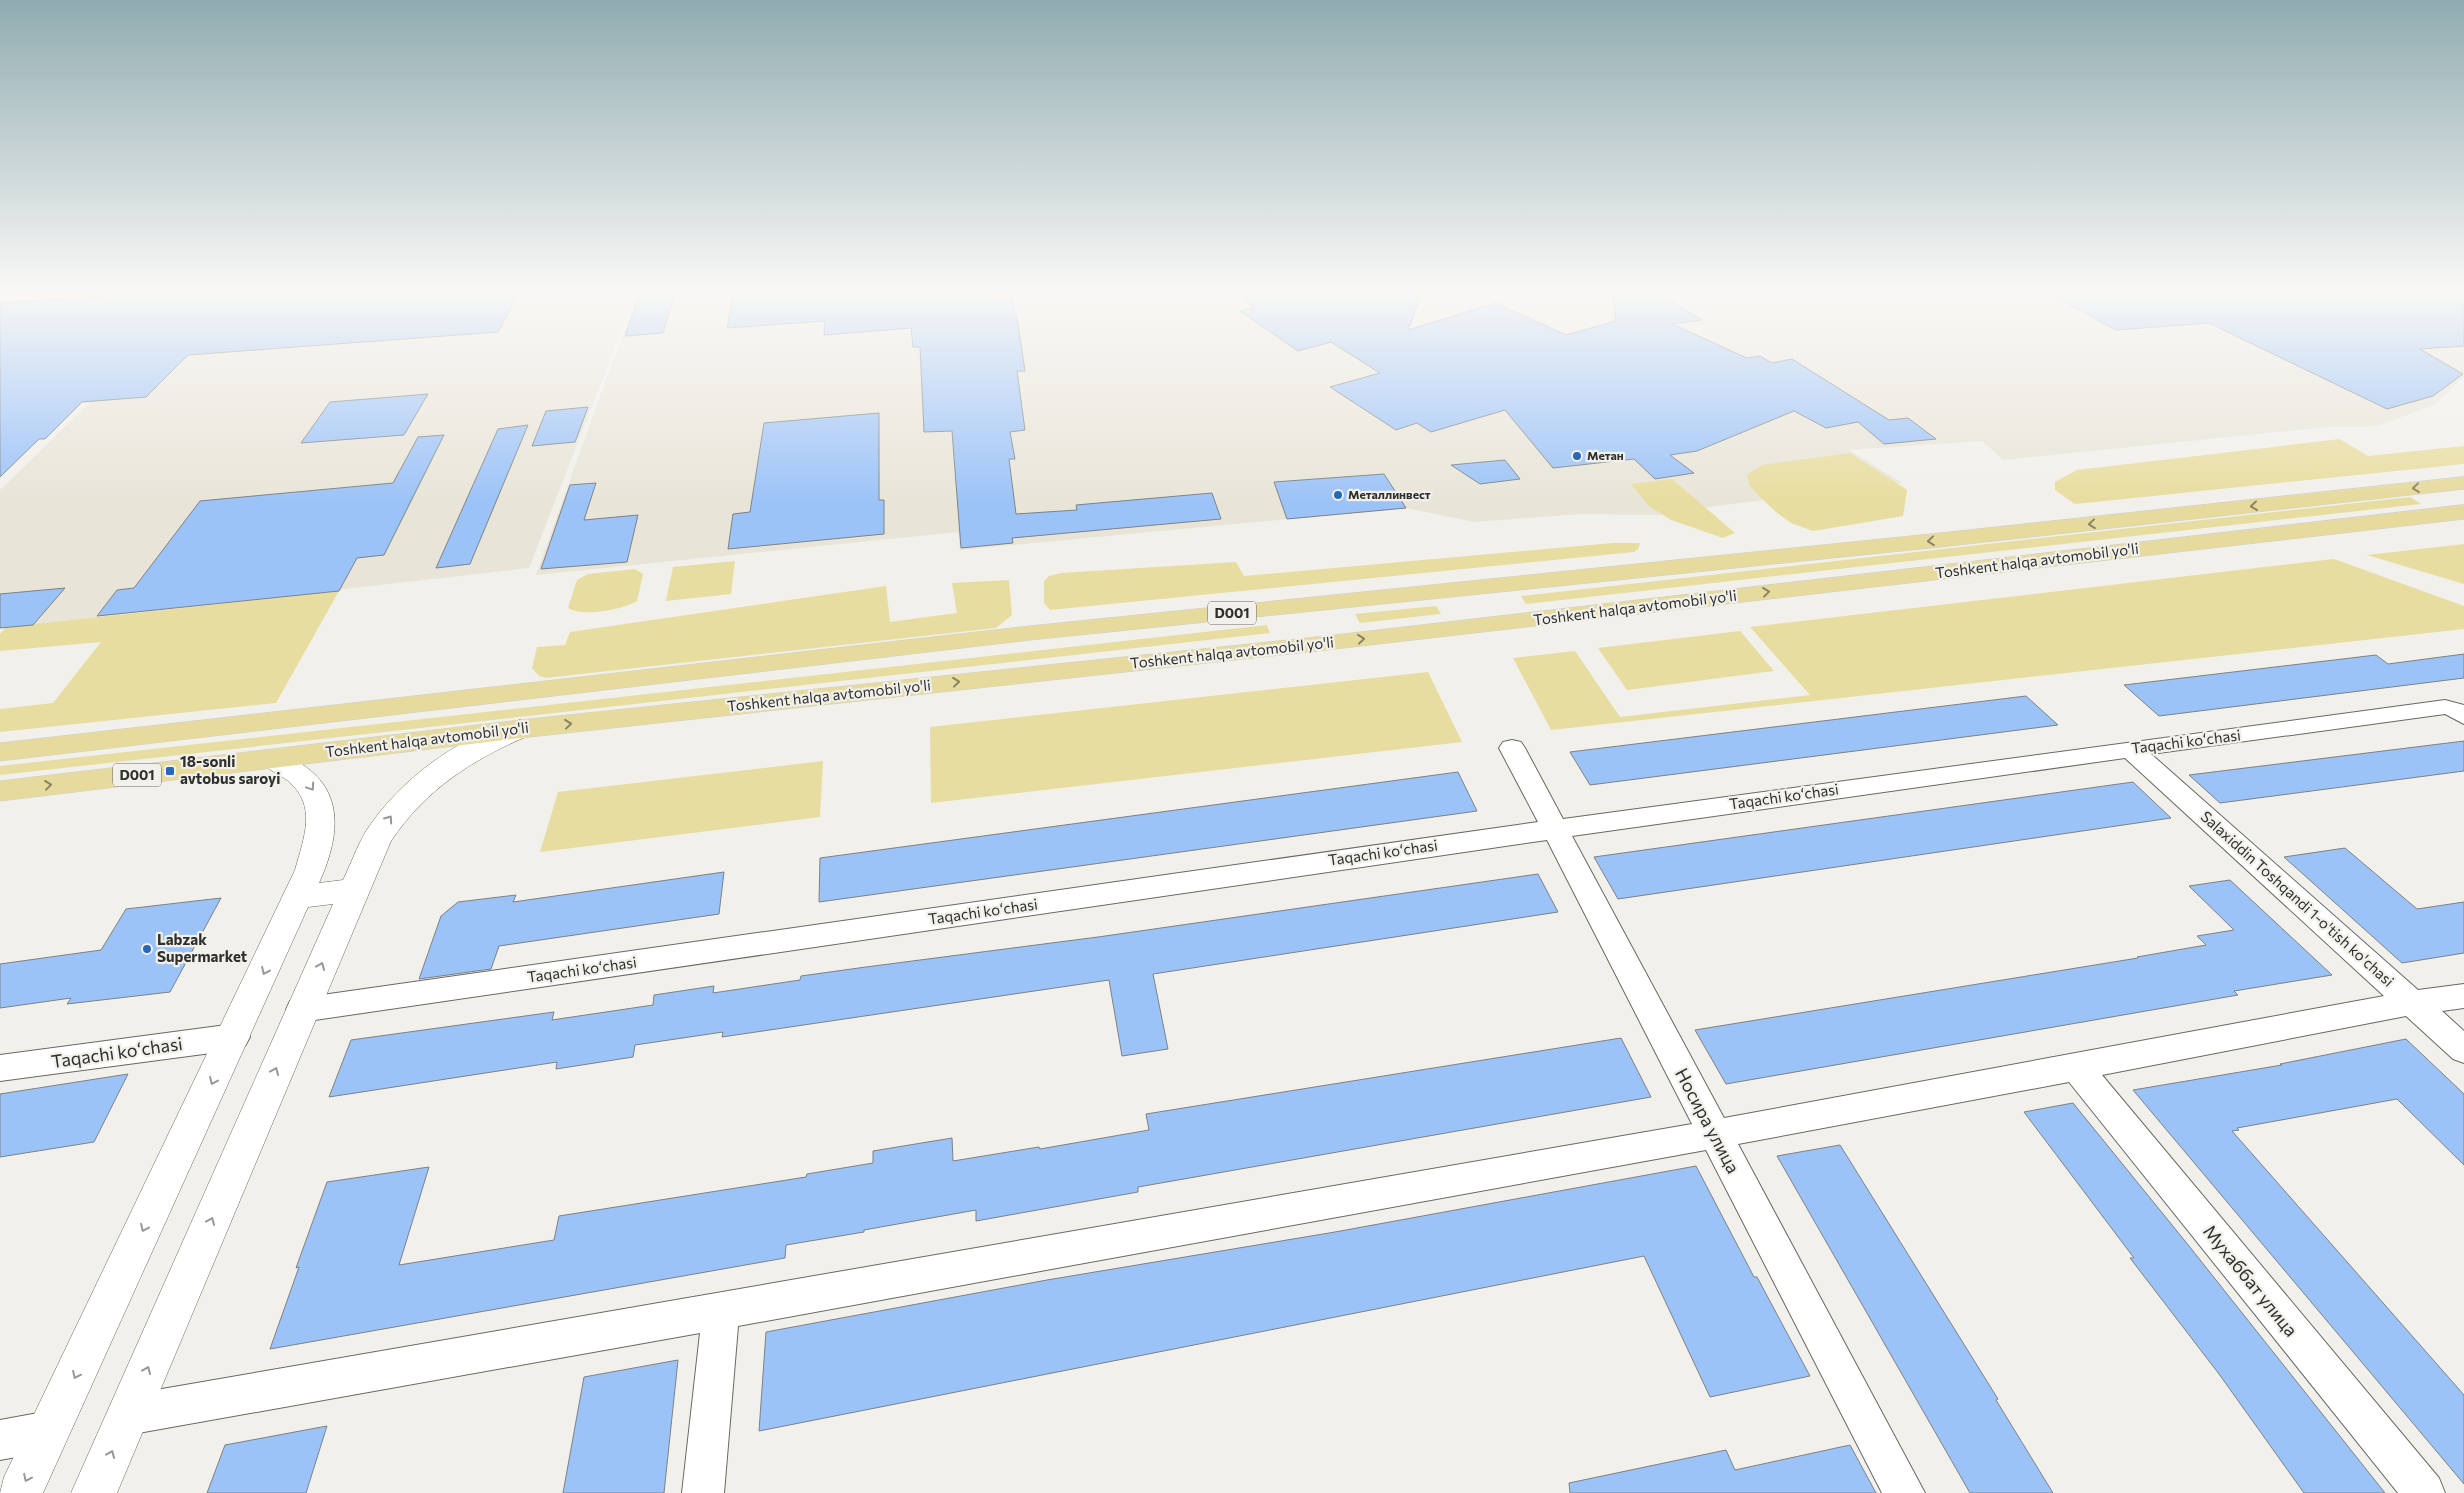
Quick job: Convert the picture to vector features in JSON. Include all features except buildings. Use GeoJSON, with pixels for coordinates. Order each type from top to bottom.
{"type":"FeatureCollection","features":[{"type":"Feature","properties":{"kind":"highway","name":"Toshkent halqa avtomobil yo'li"},"geometry":{"type":"LineString","coordinates":[[0,752],[1030,634],[2460,486]]}},
{"type":"Feature","properties":{"kind":"highway","name":"Toshkent halqa avtomobil yo'li"},"geometry":{"type":"LineString","coordinates":[[0,791],[520,729],[1326,643],[2464,512]]}},
{"type":"Feature","properties":{"kind":"highway"},"geometry":{"type":"LineString","coordinates":[[1482,587],[1502,623]]}},
{"type":"Feature","properties":{"kind":"highway"},"geometry":{"type":"LineString","coordinates":[[1311,605],[1326,643]]}},
{"type":"Feature","properties":{"kind":"main road"},"geometry":{"type":"LineString","coordinates":[[94,1493],[381,830],[391,815],[422,783],[462,755],[520,729]]}},
{"type":"Feature","properties":{"kind":"main road"},"geometry":{"type":"LineString","coordinates":[[20,1493],[299,897],[316,846],[321,823],[320,802],[312,785],[299,772],[273,758]]}},
{"type":"Feature","properties":{"kind":"main road"},"geometry":{"type":"LineString","coordinates":[[299,897],[354,890]]}},
{"type":"Feature","properties":{"kind":"street","name":"Taqachi koʻchasi"},"geometry":{"type":"LineString","coordinates":[[302,1010],[1554,829],[2130,749],[2445,708],[2452,708],[2464,716]]}},
{"type":"Feature","properties":{"kind":"street","name":"Носира улица"},"geometry":{"type":"LineString","coordinates":[[1512,748],[1904,1493]]}},
{"type":"Feature","properties":{"kind":"street","name":"Salaxiddin Toshqandi 1-o'tish ko'chasi"},"geometry":{"type":"LineString","coordinates":[[2130,749],[2464,1050]]}},
{"type":"Feature","properties":{"kind":"street"},"geometry":{"type":"LineString","coordinates":[[128,1415],[1714,1134],[2077,1068],[2412,1003],[2464,996]]}},
{"type":"Feature","properties":{"kind":"street","name":"Taqachi koʻchasi"},"geometry":{"type":"LineString","coordinates":[[0,1068],[234,1036]]}},
{"type":"Feature","properties":{"kind":"street","name":"Мухаббат улица"},"geometry":{"type":"LineString","coordinates":[[2077,1068],[2424,1493]]}},
{"type":"Feature","properties":{"kind":"street"},"geometry":{"type":"LineString","coordinates":[[704,1493],[721,1311]]}},
{"type":"Feature","properties":{"kind":"street"},"geometry":{"type":"LineString","coordinates":[[0,1440],[49,1431]]}},
{"type":"Feature","properties":{"kind":"shaded area"},"geometry":{"type":"Polygon","coordinates":[[[131,363],[609,363],[529,568],[0,628],[0,490],[131,363]]]}},
{"type":"Feature","properties":{"kind":"shaded area"},"geometry":{"type":"Polygon","coordinates":[[[612,363],[2464,363],[2464,377],[2435,404],[2381,425],[2328,427],[2003,460],[1982,441],[1849,450],[1902,483],[1716,506],[1668,515],[1580,514],[1474,522],[1406,508],[960,550],[958,532],[536,575],[612,363]]]}},
{"type":"Feature","properties":{"kind":"shaded area"},"geometry":{"type":"Polygon","coordinates":[[[2340,439],[2368,456],[2464,446],[2464,464],[2075,504],[2055,490],[2055,482],[2077,470],[2340,439]]]}},
{"type":"Feature","properties":{"kind":"shaded area"},"geometry":{"type":"Polygon","coordinates":[[[1850,453],[1907,490],[1903,516],[1813,531],[1791,523],[1776,512],[1749,484],[1747,475],[1762,465],[1850,453]]]}},
{"type":"Feature","properties":{"kind":"shaded area"},"geometry":{"type":"Polygon","coordinates":[[[1672,479],[1735,533],[1723,538],[1671,520],[1649,506],[1631,484],[1672,479]]]}},
{"type":"Feature","properties":{"kind":"shaded area"},"geometry":{"type":"Polygon","coordinates":[[[2410,497],[2421,504],[1526,604],[1521,596],[2410,497]]]}},
{"type":"Feature","properties":{"kind":"shaded area"},"geometry":{"type":"Polygon","coordinates":[[[1613,543],[1640,543],[1638,549],[1634,552],[1050,610],[1044,603],[1044,581],[1049,576],[1061,573],[1236,562],[1244,576],[1613,543]]]}},
{"type":"Feature","properties":{"kind":"shaded area"},"geometry":{"type":"Polygon","coordinates":[[[2464,544],[2464,584],[2367,555],[2464,544]]]}},
{"type":"Feature","properties":{"kind":"shaded area"},"geometry":{"type":"Polygon","coordinates":[[[2334,559],[2464,606],[2464,629],[1551,730],[1513,658],[1575,651],[1620,717],[1810,695],[1750,627],[2334,559]]]}},
{"type":"Feature","properties":{"kind":"shaded area"},"geometry":{"type":"Polygon","coordinates":[[[735,561],[731,594],[666,601],[673,567],[735,561]]]}},
{"type":"Feature","properties":{"kind":"shaded area"},"geometry":{"type":"Polygon","coordinates":[[[635,569],[643,574],[637,601],[613,610],[583,612],[568,608],[577,580],[588,574],[635,569]]]}},
{"type":"Feature","properties":{"kind":"shaded area"},"geometry":{"type":"Polygon","coordinates":[[[1009,580],[1012,615],[996,628],[546,678],[539,676],[532,668],[537,647],[565,645],[570,632],[886,586],[890,622],[957,613],[952,583],[1009,580]]]}},
{"type":"Feature","properties":{"kind":"shaded area"},"geometry":{"type":"Polygon","coordinates":[[[339,591],[276,703],[0,732],[0,709],[53,703],[101,642],[0,651],[0,634],[6,627],[339,591]]]}},
{"type":"Feature","properties":{"kind":"shaded area"},"geometry":{"type":"Polygon","coordinates":[[[1436,606],[1441,614],[1360,623],[1355,614],[1436,606]]]}},
{"type":"Feature","properties":{"kind":"shaded area"},"geometry":{"type":"Polygon","coordinates":[[[1267,625],[1270,633],[0,775],[0,766],[1267,625]]]}},
{"type":"Feature","properties":{"kind":"shaded area"},"geometry":{"type":"Polygon","coordinates":[[[1740,631],[1774,671],[1627,690],[1598,648],[1740,631]]]}},
{"type":"Feature","properties":{"kind":"shaded area"},"geometry":{"type":"Polygon","coordinates":[[[1428,672],[1462,742],[931,803],[930,727],[1428,672]]]}},
{"type":"Feature","properties":{"kind":"shaded area"},"geometry":{"type":"Polygon","coordinates":[[[823,761],[820,817],[540,852],[558,792],[823,761]]]}},
{"type":"Feature","properties":{"kind":"place","name":"Метан"},"geometry":{"type":"Point","coordinates":[1577,456]}},
{"type":"Feature","properties":{"kind":"place","name":"Металлинвест"},"geometry":{"type":"Point","coordinates":[1338,495]}},
{"type":"Feature","properties":{"kind":"place","name":"18-sonli avtobus saroyi"},"geometry":{"type":"Point","coordinates":[170,771]}},
{"type":"Feature","properties":{"kind":"place","name":"Labzak Supermarket"},"geometry":{"type":"Point","coordinates":[147,949]}}]}
